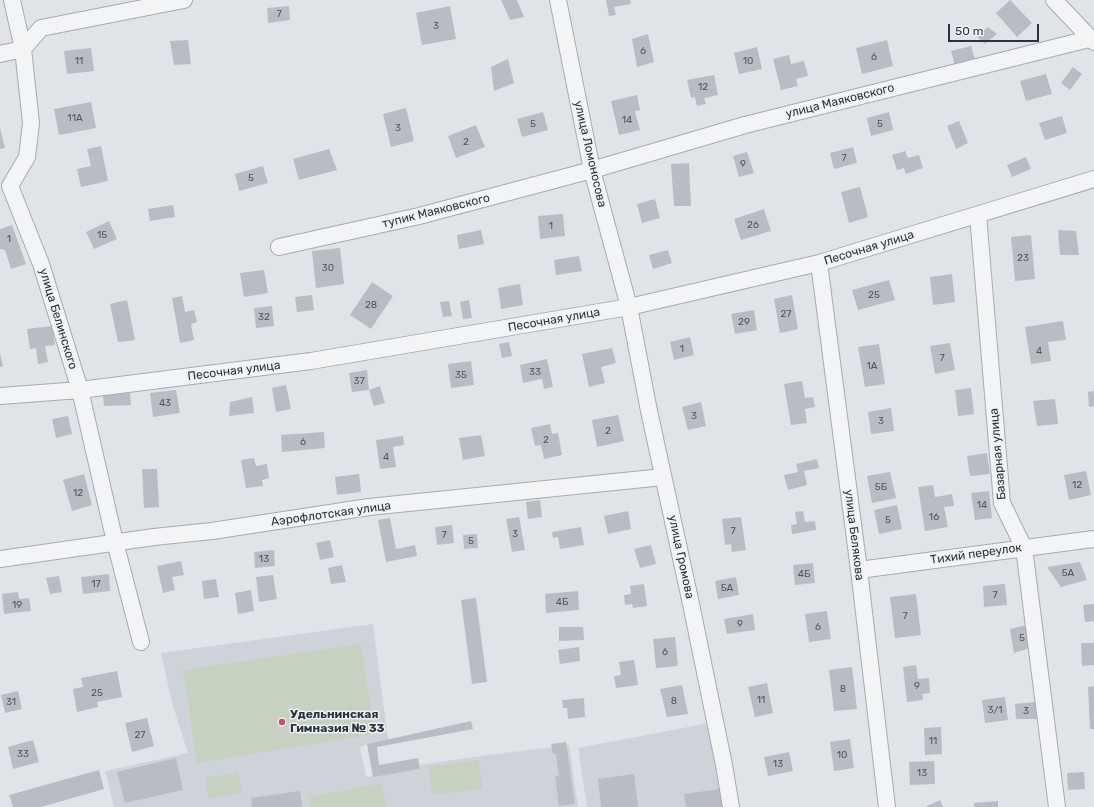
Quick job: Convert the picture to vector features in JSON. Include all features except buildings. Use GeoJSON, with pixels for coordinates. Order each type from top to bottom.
{"type":"FeatureCollection","features":[{"type":"Feature","properties":{"kind":"street","name":"улица Белинского"},"geometry":{"type":"LineString","coordinates":[[12,0],[23,49],[31,123],[28,157],[5,188],[41,264],[80,390],[115,542],[141,642]]}},
{"type":"Feature","properties":{"kind":"street"},"geometry":{"type":"LineString","coordinates":[[0,54],[23,49],[41,28],[184,0]]}},
{"type":"Feature","properties":{"kind":"street","name":"улица Ломоносова"},"geometry":{"type":"LineString","coordinates":[[558,0],[592,170],[629,307]]}},
{"type":"Feature","properties":{"kind":"street"},"geometry":{"type":"LineString","coordinates":[[1054,0],[1092,41]]}},
{"type":"Feature","properties":{"kind":"street","name":"улица Маяковского"},"geometry":{"type":"LineString","coordinates":[[592,170],[744,125],[1092,41]]}},
{"type":"Feature","properties":{"kind":"street","name":"тупик Маяковского"},"geometry":{"type":"LineString","coordinates":[[279,247],[420,216],[592,170]]}},
{"type":"Feature","properties":{"kind":"street","name":"Песочная улица"},"geometry":{"type":"LineString","coordinates":[[0,396],[80,390],[311,361],[629,307],[819,263],[1094,179]]}},
{"type":"Feature","properties":{"kind":"street","name":"Базарная улица"},"geometry":{"type":"LineString","coordinates":[[978,215],[1002,503],[1024,548],[1057,807]]}},
{"type":"Feature","properties":{"kind":"street","name":"улица Белякова"},"geometry":{"type":"LineString","coordinates":[[819,263],[859,570],[887,807]]}},
{"type":"Feature","properties":{"kind":"street","name":"улица Громова"},"geometry":{"type":"LineString","coordinates":[[629,307],[649,411],[724,765],[731,807]]}},
{"type":"Feature","properties":{"kind":"street","name":"Аэрофлотская улица"},"geometry":{"type":"LineString","coordinates":[[0,559],[369,507],[663,477]]}},
{"type":"Feature","properties":{"kind":"street","name":"Тихий переулок"},"geometry":{"type":"LineString","coordinates":[[859,570],[1094,539]]}},
{"type":"Feature","properties":{"kind":"shaded area","name":"Удельнинская Гимназия № 33"},"geometry":{"type":"Polygon","coordinates":[[[373,624],[388,740],[367,744],[360,747],[366,777],[420,769],[419,765],[569,745],[578,807],[114,807],[105,771],[188,753],[172,703],[161,653],[373,624]]]}},
{"type":"Feature","properties":{"kind":"shaded area"},"geometry":{"type":"Polygon","coordinates":[[[709,723],[724,807],[587,807],[578,748],[709,723]]]}},
{"type":"Feature","properties":{"kind":"green space"},"geometry":{"type":"Polygon","coordinates":[[[361,644],[375,734],[197,763],[183,670],[361,644]]]}},
{"type":"Feature","properties":{"kind":"green space"},"geometry":{"type":"Polygon","coordinates":[[[479,760],[482,789],[432,795],[429,767],[479,760]]]}},
{"type":"Feature","properties":{"kind":"green space"},"geometry":{"type":"Polygon","coordinates":[[[238,772],[242,793],[209,799],[205,778],[238,772]]]}},
{"type":"Feature","properties":{"kind":"green space"},"geometry":{"type":"Polygon","coordinates":[[[382,783],[386,807],[311,807],[310,797],[382,783]]]}},
{"type":"Feature","properties":{"kind":"place","name":"Удельнинская Гимназия № 33"},"geometry":{"type":"Point","coordinates":[282,722]}}]}
